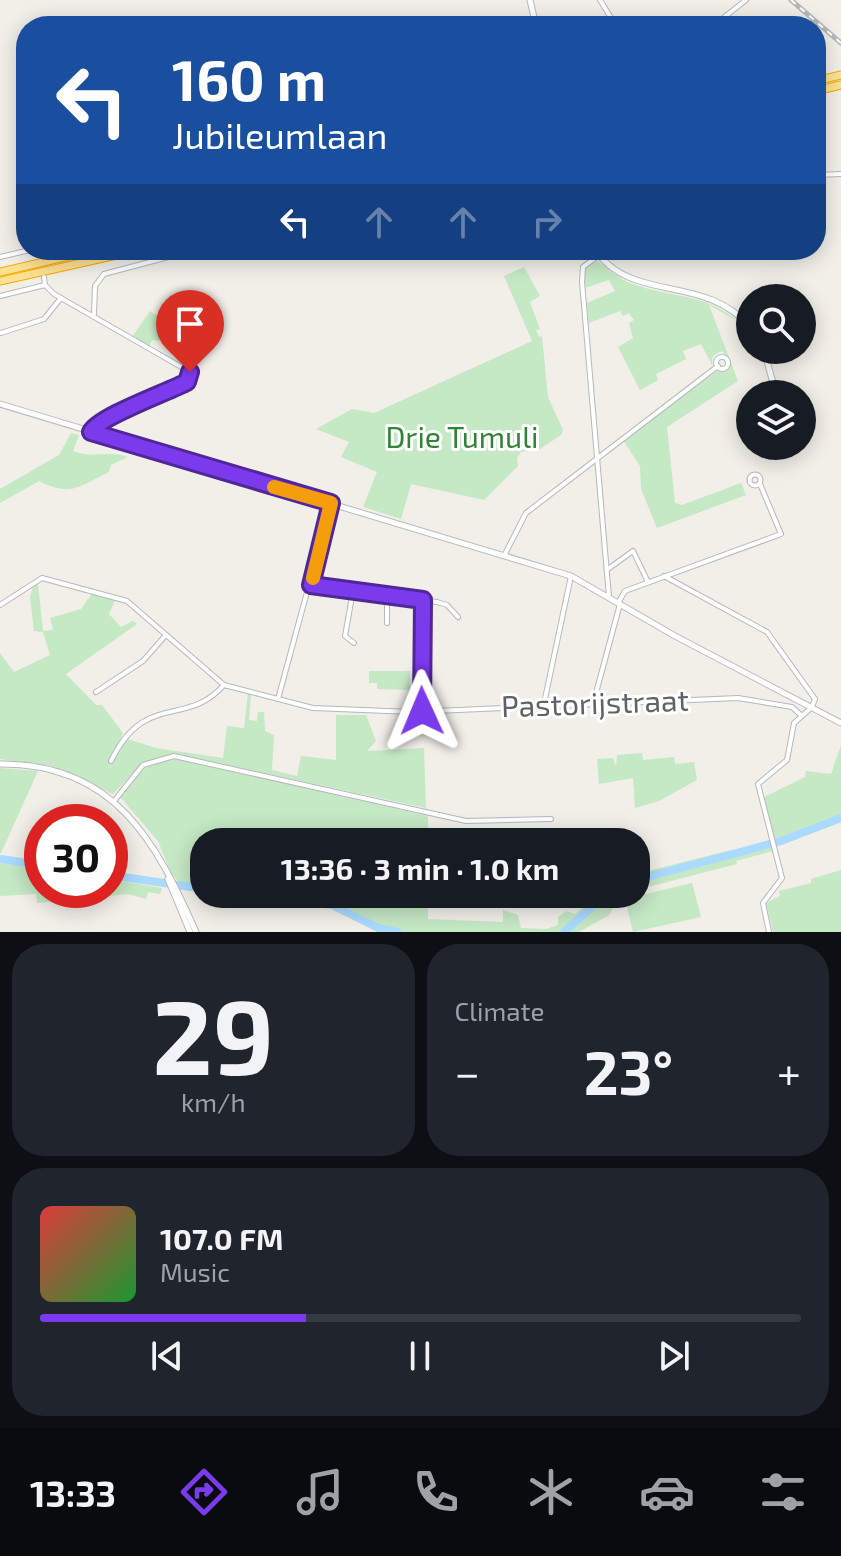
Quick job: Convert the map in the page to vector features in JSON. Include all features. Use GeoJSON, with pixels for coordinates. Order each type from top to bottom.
{"type":"FeatureCollection","features":[{"type":"Feature","properties":{"kind":"highway"},"geometry":{"type":"LineString","coordinates":[[0,272],[52,260]]}},
{"type":"Feature","properties":{"kind":"highway"},"geometry":{"type":"LineString","coordinates":[[0,281],[94,260]]}},
{"type":"Feature","properties":{"kind":"main road"},"geometry":{"type":"LineString","coordinates":[[606,260],[630,279],[700,293],[721,301],[736,314]]}},
{"type":"Feature","properties":{"kind":"main road"},"geometry":{"type":"LineString","coordinates":[[0,404],[571,576],[841,723]]}},
{"type":"Feature","properties":{"kind":"main road"},"geometry":{"type":"LineString","coordinates":[[0,764],[57,773],[114,801],[152,841],[193,932]]}},
{"type":"Feature","properties":{"kind":"street"},"geometry":{"type":"LineString","coordinates":[[726,16],[746,0]]}},
{"type":"Feature","properties":{"kind":"street"},"geometry":{"type":"LineString","coordinates":[[94,315],[95,286],[104,274],[157,260]]}},
{"type":"Feature","properties":{"kind":"street"},"geometry":{"type":"LineString","coordinates":[[591,260],[582,270],[609,597]]}},
{"type":"Feature","properties":{"kind":"street"},"geometry":{"type":"LineString","coordinates":[[44,277],[45,285],[61,298],[94,315],[145,349],[184,365],[190,372],[187,382],[126,408],[95,425],[91,432]]}},
{"type":"Feature","properties":{"kind":"street"},"geometry":{"type":"LineString","coordinates":[[0,296],[45,285]]}},
{"type":"Feature","properties":{"kind":"street"},"geometry":{"type":"LineString","coordinates":[[1,333],[44,319],[61,298]]}},
{"type":"Feature","properties":{"kind":"street"},"geometry":{"type":"LineString","coordinates":[[504,556],[526,513],[718,366]]}},
{"type":"Feature","properties":{"kind":"street"},"geometry":{"type":"LineString","coordinates":[[593,704],[619,603],[625,591],[781,534],[760,484]]}},
{"type":"Feature","properties":{"kind":"street"},"geometry":{"type":"LineString","coordinates":[[278,699],[331,503]]}},
{"type":"Feature","properties":{"kind":"street"},"geometry":{"type":"LineString","coordinates":[[608,569],[633,551],[648,582]]}},
{"type":"Feature","properties":{"kind":"street"},"geometry":{"type":"LineString","coordinates":[[543,708],[571,576]]}},
{"type":"Feature","properties":{"kind":"street"},"geometry":{"type":"LineString","coordinates":[[664,576],[767,632],[815,699],[812,707],[794,723],[787,760],[758,784],[782,878],[763,903],[769,932]]}},
{"type":"Feature","properties":{"kind":"street","name":"Pastorijstraat"},"geometry":{"type":"LineString","coordinates":[[0,605],[42,578],[118,596],[224,685],[335,710],[543,708],[738,698],[792,707],[802,716]]}},
{"type":"Feature","properties":{"kind":"street"},"geometry":{"type":"LineString","coordinates":[[311,585],[447,605],[458,617]]}},
{"type":"Feature","properties":{"kind":"street"},"geometry":{"type":"LineString","coordinates":[[353,591],[345,636],[354,643]]}},
{"type":"Feature","properties":{"kind":"street"},"geometry":{"type":"LineString","coordinates":[[387,595],[387,623]]}},
{"type":"Feature","properties":{"kind":"street"},"geometry":{"type":"LineString","coordinates":[[422,711],[423,600]]}},
{"type":"Feature","properties":{"kind":"street"},"geometry":{"type":"LineString","coordinates":[[96,692],[143,661],[165,636]]}},
{"type":"Feature","properties":{"kind":"street"},"geometry":{"type":"LineString","coordinates":[[111,761],[125,734],[137,723],[180,710],[224,685]]}},
{"type":"Feature","properties":{"kind":"street"},"geometry":{"type":"LineString","coordinates":[[114,801],[135,771],[152,760],[174,756],[466,821],[551,819]]}},
{"type":"Feature","properties":{"kind":"green space"},"geometry":{"type":"Polygon","coordinates":[[[597,261],[628,282],[696,299],[723,311],[736,322],[709,305],[730,360],[722,351],[713,356],[712,365],[701,344],[683,351],[686,359],[656,374],[658,380],[640,390],[618,347],[633,338],[629,323],[634,320],[629,313],[623,316],[620,311],[589,323],[587,303],[615,291],[609,280],[585,288],[585,269],[597,261]]]}},
{"type":"Feature","properties":{"kind":"green space","name":"Drie Tumuli"},"geometry":{"type":"Polygon","coordinates":[[[524,267],[540,296],[530,302],[540,329],[536,330],[539,337],[542,336],[548,397],[563,430],[561,435],[540,449],[521,452],[517,458],[518,466],[484,500],[411,484],[401,519],[363,507],[377,472],[341,457],[349,442],[316,429],[352,409],[374,413],[532,341],[504,276],[524,267]]]}},
{"type":"Feature","properties":{"kind":"green space"},"geometry":{"type":"Polygon","coordinates":[[[150,311],[173,327],[162,341],[152,340],[149,346],[132,337],[150,311]]]}},
{"type":"Feature","properties":{"kind":"green space"},"geometry":{"type":"Polygon","coordinates":[[[730,360],[736,382],[667,427],[675,503],[682,505],[741,483],[746,495],[657,528],[641,489],[640,466],[623,440],[716,372],[726,370],[730,360]]]}},
{"type":"Feature","properties":{"kind":"green space"},"geometry":{"type":"Polygon","coordinates":[[[71,433],[79,435],[73,451],[128,457],[111,465],[109,472],[82,486],[67,489],[39,481],[0,503],[0,489],[59,455],[71,433]]]}},
{"type":"Feature","properties":{"kind":"green space"},"geometry":{"type":"Polygon","coordinates":[[[38,584],[43,631],[53,630],[50,618],[81,609],[93,592],[116,598],[109,614],[121,627],[133,621],[137,624],[66,674],[96,705],[102,705],[123,733],[109,767],[125,738],[156,748],[223,758],[227,726],[244,728],[248,693],[251,694],[249,720],[257,721],[258,712],[264,712],[265,731],[274,735],[272,770],[297,776],[301,756],[336,760],[336,715],[366,715],[376,741],[367,751],[424,748],[426,808],[175,754],[144,762],[113,794],[51,766],[0,759],[0,653],[14,672],[50,655],[43,632],[34,631],[30,597],[33,587],[38,584]]]}},
{"type":"Feature","properties":{"kind":"green space"},"geometry":{"type":"Polygon","coordinates":[[[369,671],[410,671],[410,690],[377,689],[377,683],[369,683],[369,671]]]}},
{"type":"Feature","properties":{"kind":"green space"},"geometry":{"type":"Polygon","coordinates":[[[841,745],[841,814],[775,839],[764,797],[805,777],[806,771],[831,774],[841,745]]]}},
{"type":"Feature","properties":{"kind":"green space"},"geometry":{"type":"Polygon","coordinates":[[[642,753],[643,760],[674,757],[675,764],[694,762],[697,780],[659,801],[635,808],[633,778],[599,784],[597,759],[613,758],[616,766],[617,755],[642,753]]]}},
{"type":"Feature","properties":{"kind":"green space"},"geometry":{"type":"Polygon","coordinates":[[[176,759],[428,816],[428,828],[190,828],[190,887],[182,886],[171,873],[158,841],[120,797],[136,775],[158,763],[176,759]]]}},
{"type":"Feature","properties":{"kind":"green space"},"geometry":{"type":"Polygon","coordinates":[[[0,768],[38,771],[1,853],[0,853],[0,768]]]}},
{"type":"Feature","properties":{"kind":"green space"},"geometry":{"type":"Polygon","coordinates":[[[771,845],[773,851],[736,861],[737,864],[650,886],[650,870],[731,850],[733,855],[771,845]]]}},
{"type":"Feature","properties":{"kind":"green space"},"geometry":{"type":"Polygon","coordinates":[[[0,863],[24,866],[24,895],[0,896],[0,863]]]}},
{"type":"Feature","properties":{"kind":"green space"},"geometry":{"type":"Polygon","coordinates":[[[841,870],[841,932],[773,932],[766,903],[780,896],[779,891],[811,883],[811,879],[841,870]]]}},
{"type":"Feature","properties":{"kind":"green space"},"geometry":{"type":"Polygon","coordinates":[[[128,882],[162,888],[160,894],[148,892],[146,899],[128,894],[128,882]]]}},
{"type":"Feature","properties":{"kind":"green space"},"geometry":{"type":"Polygon","coordinates":[[[692,883],[701,917],[633,932],[627,908],[650,908],[650,893],[692,883]]]}},
{"type":"Feature","properties":{"kind":"green space"},"geometry":{"type":"Polygon","coordinates":[[[338,908],[428,908],[428,919],[503,922],[503,910],[518,915],[521,928],[546,929],[558,925],[558,917],[566,911],[575,914],[582,908],[613,908],[609,915],[579,932],[397,932],[378,928],[338,908]]]}},
{"type":"Feature","properties":{"kind":"waterway"},"geometry":{"type":"LineString","coordinates":[[650,876],[781,841],[841,818]]}},
{"type":"Feature","properties":{"kind":"waterway"},"geometry":{"type":"LineString","coordinates":[[0,859],[24,862]]}},
{"type":"Feature","properties":{"kind":"waterway"},"geometry":{"type":"LineString","coordinates":[[128,878],[190,887]]}},
{"type":"Feature","properties":{"kind":"waterway"},"geometry":{"type":"LineString","coordinates":[[338,908],[378,928],[397,932]]}},
{"type":"Feature","properties":{"kind":"waterway"},"geometry":{"type":"LineString","coordinates":[[564,932],[591,908]]}},
{"type":"Feature","properties":{"kind":"railway"},"geometry":{"type":"LineString","coordinates":[[791,0],[810,16]]}},
{"type":"Feature","properties":{"kind":"railway"},"geometry":{"type":"LineString","coordinates":[[826,30],[841,43]]}},
{"type":"Feature","properties":{"kind":"slow traffic"},"geometry":{"type":"LineString","coordinates":[[274,487],[331,503],[313,578]]}},
{"type":"Feature","properties":{"kind":"route"},"geometry":{"type":"LineString","coordinates":[[190,372],[187,382],[126,408],[104,423],[95,425],[91,432],[331,503],[311,585],[423,600],[422,711]]}}]}
